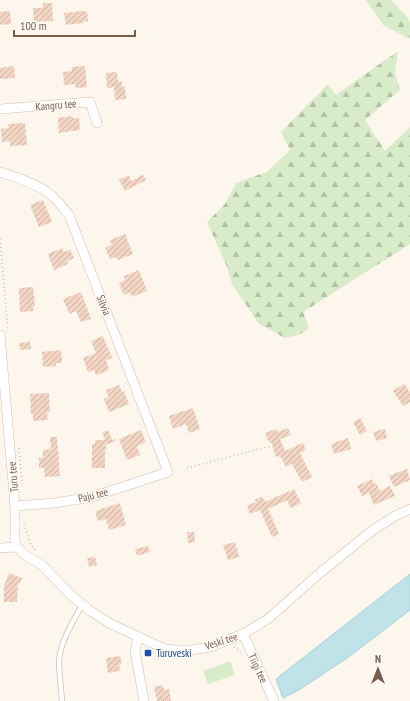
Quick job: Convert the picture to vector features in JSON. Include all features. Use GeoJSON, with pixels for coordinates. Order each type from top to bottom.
{"type":"FeatureCollection","features":[{"type":"Feature","properties":{"kind":"street","name":"Kangru tee"},"geometry":{"type":"LineString","coordinates":[[0,109],[90,102],[97,123]]}},
{"type":"Feature","properties":{"kind":"street","name":"Silvia"},"geometry":{"type":"LineString","coordinates":[[0,172],[42,189],[50,194],[69,216],[168,472]]}},
{"type":"Feature","properties":{"kind":"street","name":"Turu tee"},"geometry":{"type":"LineString","coordinates":[[4,333],[15,506],[15,540],[18,547]]}},
{"type":"Feature","properties":{"kind":"street","name":"Paju tee"},"geometry":{"type":"LineString","coordinates":[[15,506],[55,503],[92,497],[168,472]]}},
{"type":"Feature","properties":{"kind":"street","name":"Veski tee"},"geometry":{"type":"LineString","coordinates":[[18,547],[25,554],[42,565],[82,605],[111,624],[165,649],[185,651],[210,647],[243,634],[268,619],[321,572],[373,530],[395,516],[410,509]]}},
{"type":"Feature","properties":{"kind":"street"},"geometry":{"type":"LineString","coordinates":[[0,548],[18,547]]}},
{"type":"Feature","properties":{"kind":"street","name":"Tiigi tee"},"geometry":{"type":"LineString","coordinates":[[243,634],[274,701]]}},
{"type":"Feature","properties":{"kind":"street"},"geometry":{"type":"LineString","coordinates":[[138,637],[135,651],[144,701]]}},
{"type":"Feature","properties":{"kind":"lane"},"geometry":{"type":"LineString","coordinates":[[62,701],[59,658],[69,628],[82,605]]}},
{"type":"Feature","properties":{"kind":"path"},"geometry":{"type":"LineString","coordinates":[[0,239],[4,333]]}},
{"type":"Feature","properties":{"kind":"path"},"geometry":{"type":"LineString","coordinates":[[19,445],[23,490]]}},
{"type":"Feature","properties":{"kind":"path"},"geometry":{"type":"LineString","coordinates":[[187,468],[271,446]]}},
{"type":"Feature","properties":{"kind":"path"},"geometry":{"type":"LineString","coordinates":[[24,522],[31,545],[39,555]]}},
{"type":"Feature","properties":{"kind":"green space"},"geometry":{"type":"Polygon","coordinates":[[[366,0],[391,0],[408,18],[410,23],[410,39],[383,25],[366,0]]]}},
{"type":"Feature","properties":{"kind":"green space"},"geometry":{"type":"Polygon","coordinates":[[[398,51],[395,73],[400,90],[365,120],[385,151],[410,127],[410,244],[303,312],[309,328],[301,334],[285,338],[259,324],[232,284],[227,267],[207,222],[225,204],[236,183],[267,172],[290,150],[281,132],[328,84],[336,95],[398,51]]]}},
{"type":"Feature","properties":{"kind":"green space"},"geometry":{"type":"Polygon","coordinates":[[[230,661],[235,675],[208,684],[203,671],[230,661]]]}},
{"type":"Feature","properties":{"kind":"water"},"geometry":{"type":"Polygon","coordinates":[[[410,574],[410,610],[350,656],[299,690],[283,698],[276,679],[410,574]]]}},
{"type":"Feature","properties":{"kind":"building"},"geometry":{"type":"Polygon","coordinates":[[[43,3],[52,3],[53,21],[34,22],[33,8],[43,8],[43,3]]]}},
{"type":"Feature","properties":{"kind":"building"},"geometry":{"type":"Polygon","coordinates":[[[10,11],[11,24],[0,25],[0,12],[10,11]]]}},
{"type":"Feature","properties":{"kind":"building"},"geometry":{"type":"Polygon","coordinates":[[[82,11],[87,12],[88,21],[66,25],[64,13],[82,11]]]}},
{"type":"Feature","properties":{"kind":"building"},"geometry":{"type":"Polygon","coordinates":[[[14,66],[15,78],[0,79],[0,68],[14,66]]]}},
{"type":"Feature","properties":{"kind":"building"},"geometry":{"type":"Polygon","coordinates":[[[85,66],[87,87],[76,88],[75,84],[64,85],[63,72],[72,71],[72,67],[85,66]]]}},
{"type":"Feature","properties":{"kind":"building"},"geometry":{"type":"Polygon","coordinates":[[[117,72],[118,82],[122,81],[122,87],[125,87],[126,99],[115,100],[114,87],[107,88],[106,73],[117,72]]]}},
{"type":"Feature","properties":{"kind":"building"},"geometry":{"type":"Polygon","coordinates":[[[72,116],[72,118],[79,118],[80,130],[59,133],[58,118],[72,116]]]}},
{"type":"Feature","properties":{"kind":"building"},"geometry":{"type":"Polygon","coordinates":[[[25,123],[27,145],[10,146],[10,141],[2,142],[1,129],[9,128],[8,124],[25,123]]]}},
{"type":"Feature","properties":{"kind":"building"},"geometry":{"type":"Polygon","coordinates":[[[129,175],[131,181],[143,175],[146,180],[125,191],[119,180],[129,175]]]}},
{"type":"Feature","properties":{"kind":"building"},"geometry":{"type":"Polygon","coordinates":[[[43,200],[52,222],[39,227],[30,205],[43,200]]]}},
{"type":"Feature","properties":{"kind":"building"},"geometry":{"type":"Polygon","coordinates":[[[125,234],[133,254],[118,260],[116,257],[110,259],[105,248],[112,245],[110,240],[125,234]]]}},
{"type":"Feature","properties":{"kind":"building"},"geometry":{"type":"Polygon","coordinates":[[[62,248],[64,252],[70,250],[74,258],[67,261],[68,264],[54,270],[48,254],[62,248]]]}},
{"type":"Feature","properties":{"kind":"building"},"geometry":{"type":"Polygon","coordinates":[[[139,270],[147,291],[132,297],[130,292],[124,295],[119,283],[125,280],[124,276],[139,270]]]}},
{"type":"Feature","properties":{"kind":"building"},"geometry":{"type":"Polygon","coordinates":[[[33,287],[35,306],[33,307],[33,311],[20,312],[19,288],[33,287]]]}},
{"type":"Feature","properties":{"kind":"building"},"geometry":{"type":"Polygon","coordinates":[[[81,292],[91,319],[81,322],[76,311],[69,314],[63,299],[81,292]]]}},
{"type":"Feature","properties":{"kind":"building"},"geometry":{"type":"Polygon","coordinates":[[[103,336],[112,358],[106,360],[109,370],[96,375],[94,370],[88,372],[83,358],[96,353],[91,341],[103,336]]]}},
{"type":"Feature","properties":{"kind":"building"},"geometry":{"type":"Polygon","coordinates":[[[30,342],[31,349],[20,350],[19,343],[30,342]]]}},
{"type":"Feature","properties":{"kind":"building"},"geometry":{"type":"Polygon","coordinates":[[[61,350],[62,363],[56,363],[56,366],[43,367],[42,352],[61,350]]]}},
{"type":"Feature","properties":{"kind":"building"},"geometry":{"type":"Polygon","coordinates":[[[404,384],[410,392],[410,402],[403,406],[393,391],[404,384]]]}},
{"type":"Feature","properties":{"kind":"building"},"geometry":{"type":"Polygon","coordinates":[[[119,385],[122,392],[124,391],[129,404],[109,412],[104,399],[109,397],[106,390],[119,385]]]}},
{"type":"Feature","properties":{"kind":"building"},"geometry":{"type":"Polygon","coordinates":[[[49,393],[50,412],[47,412],[48,420],[33,421],[33,414],[31,414],[30,394],[49,393]]]}},
{"type":"Feature","properties":{"kind":"building"},"geometry":{"type":"Polygon","coordinates":[[[193,408],[200,429],[189,433],[186,424],[173,429],[169,416],[193,408]]]}},
{"type":"Feature","properties":{"kind":"building"},"geometry":{"type":"Polygon","coordinates":[[[360,418],[367,431],[360,435],[353,422],[360,418]]]}},
{"type":"Feature","properties":{"kind":"building"},"geometry":{"type":"Polygon","coordinates":[[[288,428],[291,435],[280,439],[285,451],[303,443],[306,450],[300,453],[312,477],[302,482],[292,464],[286,467],[280,456],[276,457],[271,442],[269,443],[265,433],[276,429],[277,432],[288,428]]]}},
{"type":"Feature","properties":{"kind":"building"},"geometry":{"type":"Polygon","coordinates":[[[385,429],[387,438],[376,441],[373,432],[385,429]]]}},
{"type":"Feature","properties":{"kind":"building"},"geometry":{"type":"Polygon","coordinates":[[[108,430],[112,440],[116,439],[116,441],[105,445],[107,449],[105,450],[105,468],[92,468],[92,444],[95,444],[95,440],[105,440],[102,432],[108,430]]]}},
{"type":"Feature","properties":{"kind":"building"},"geometry":{"type":"Polygon","coordinates":[[[141,430],[146,442],[137,446],[140,455],[127,460],[119,439],[141,430]]]}},
{"type":"Feature","properties":{"kind":"building"},"geometry":{"type":"Polygon","coordinates":[[[50,437],[57,437],[60,476],[45,477],[44,468],[39,468],[39,458],[43,458],[43,450],[51,449],[50,437]]]}},
{"type":"Feature","properties":{"kind":"building"},"geometry":{"type":"Polygon","coordinates":[[[348,438],[351,449],[334,454],[331,444],[348,438]]]}},
{"type":"Feature","properties":{"kind":"building"},"geometry":{"type":"Polygon","coordinates":[[[407,469],[410,480],[394,487],[389,476],[407,469]]]}},
{"type":"Feature","properties":{"kind":"building"},"geometry":{"type":"Polygon","coordinates":[[[372,479],[380,491],[390,486],[395,496],[374,505],[369,493],[362,496],[357,486],[372,479]]]}},
{"type":"Feature","properties":{"kind":"building"},"geometry":{"type":"Polygon","coordinates":[[[294,489],[301,503],[291,508],[287,500],[268,509],[279,534],[272,537],[260,510],[250,514],[247,506],[256,502],[255,500],[262,496],[265,502],[294,489]]]}},
{"type":"Feature","properties":{"kind":"building"},"geometry":{"type":"Polygon","coordinates":[[[120,503],[126,525],[109,530],[106,519],[98,521],[95,511],[120,503]]]}},
{"type":"Feature","properties":{"kind":"building"},"geometry":{"type":"Polygon","coordinates":[[[187,532],[194,532],[195,542],[188,543],[187,532]]]}},
{"type":"Feature","properties":{"kind":"building"},"geometry":{"type":"Polygon","coordinates":[[[235,542],[239,557],[228,560],[223,545],[235,542]]]}},
{"type":"Feature","properties":{"kind":"building"},"geometry":{"type":"Polygon","coordinates":[[[148,546],[150,552],[137,556],[135,549],[148,546]]]}},
{"type":"Feature","properties":{"kind":"building"},"geometry":{"type":"Polygon","coordinates":[[[95,557],[97,565],[89,567],[87,558],[95,557]]]}},
{"type":"Feature","properties":{"kind":"building"},"geometry":{"type":"Polygon","coordinates":[[[9,573],[22,578],[20,584],[18,583],[17,602],[4,602],[4,586],[9,573]]]}},
{"type":"Feature","properties":{"kind":"building"},"geometry":{"type":"Polygon","coordinates":[[[120,656],[122,664],[119,665],[120,671],[108,673],[106,658],[120,656]]]}},
{"type":"Feature","properties":{"kind":"building"},"geometry":{"type":"Polygon","coordinates":[[[163,685],[164,690],[169,689],[171,701],[157,701],[154,687],[163,685]]]}},
{"type":"Feature","properties":{"kind":"place","name":"Turuveski"},"geometry":{"type":"Point","coordinates":[148,653]}}]}
